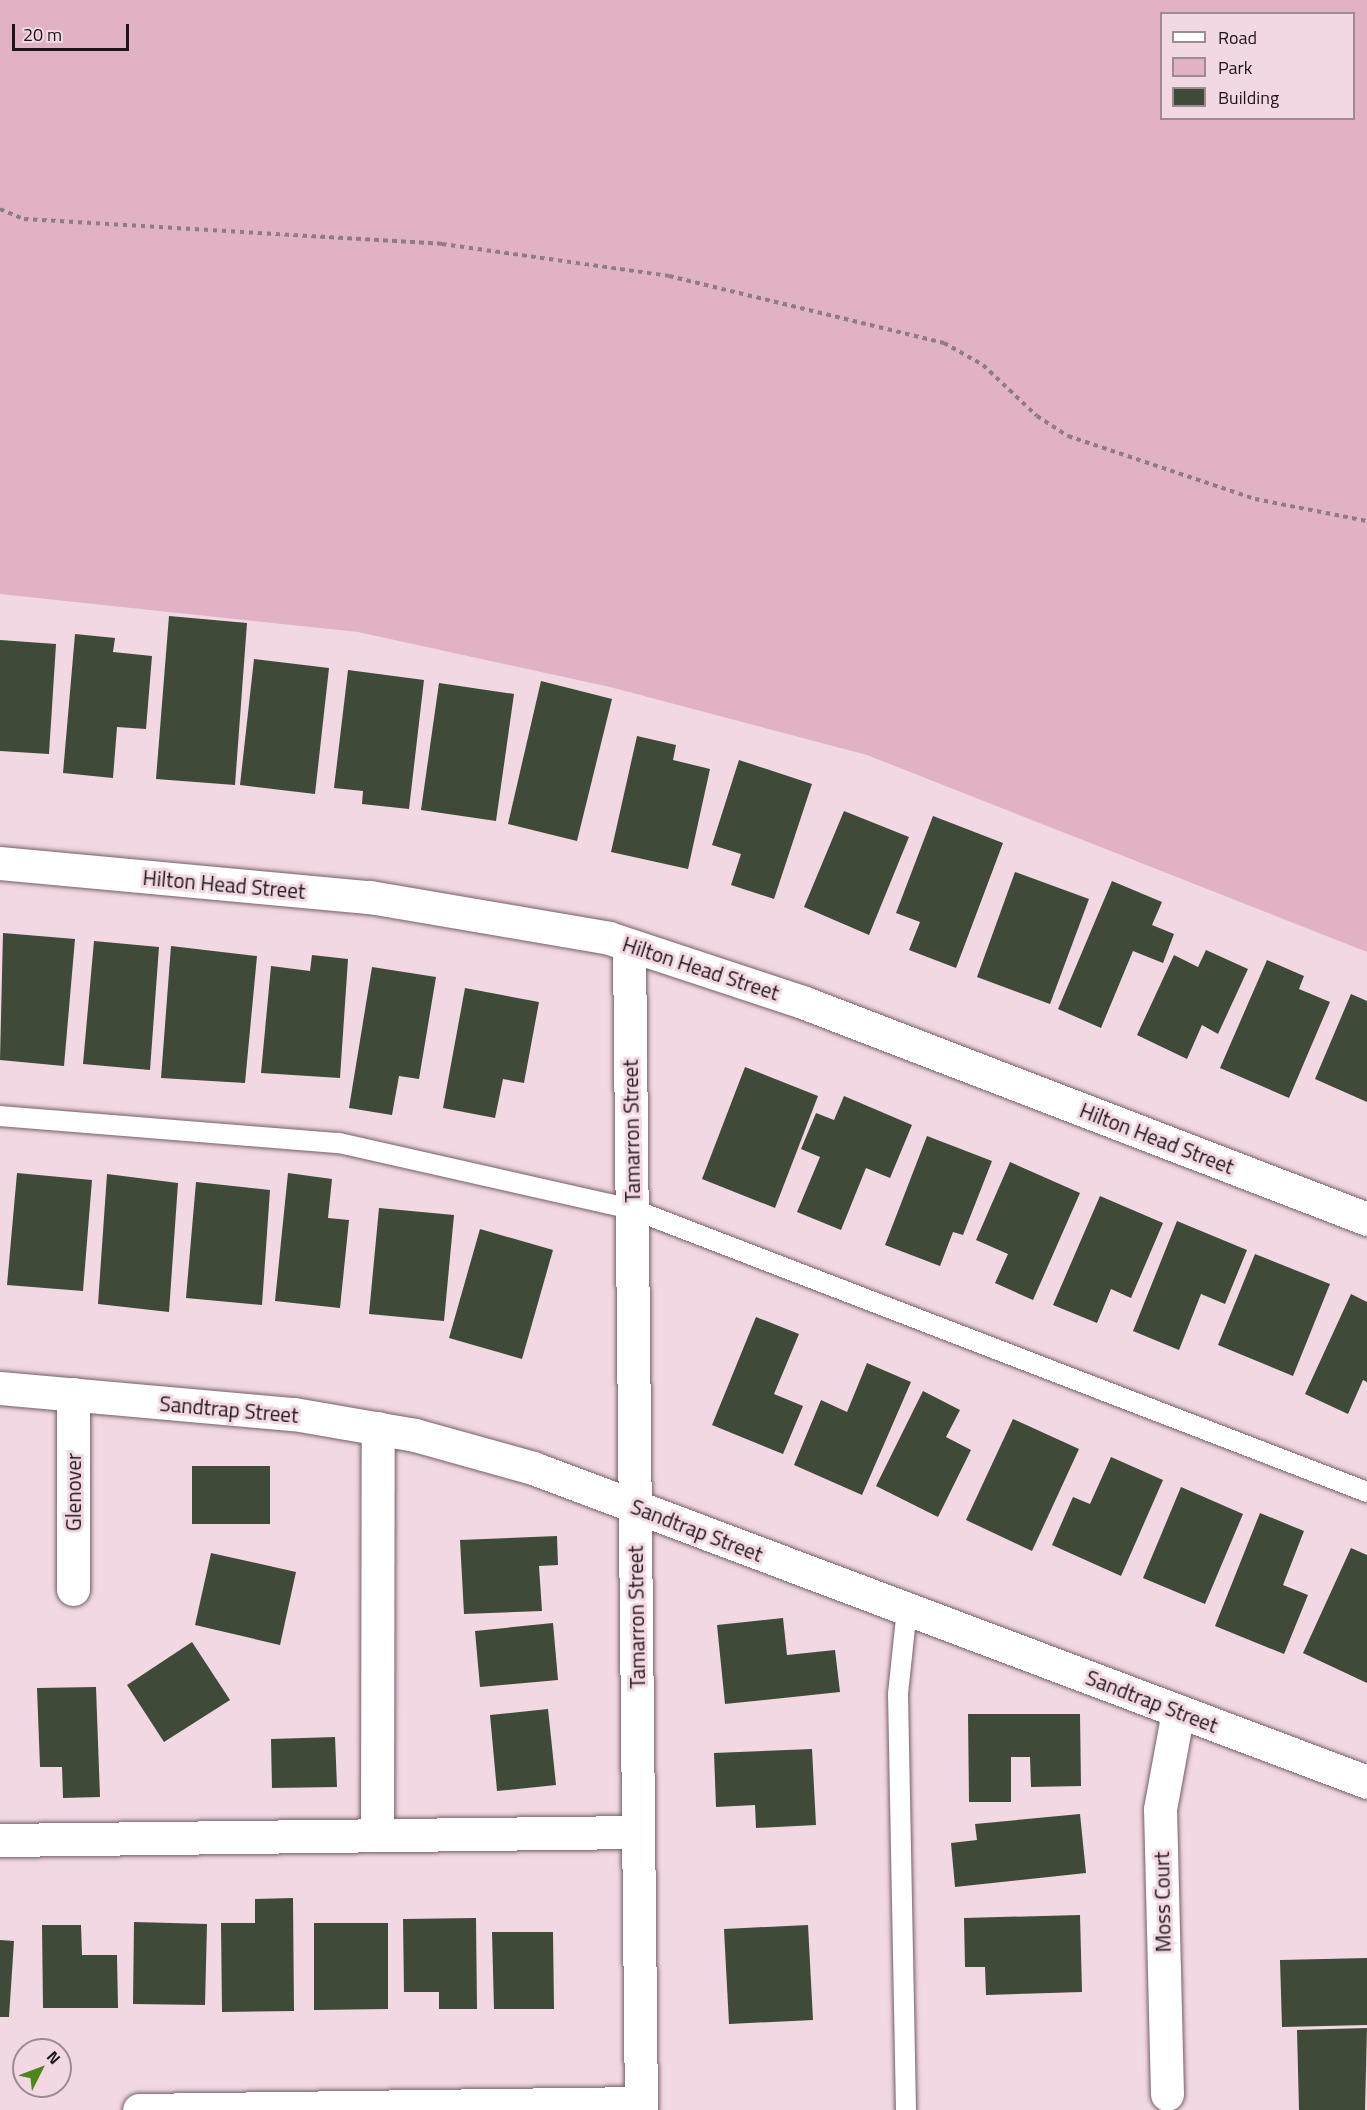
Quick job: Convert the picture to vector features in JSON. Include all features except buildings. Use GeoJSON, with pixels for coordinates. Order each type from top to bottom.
{"type":"FeatureCollection","features":[{"type":"Feature","properties":{"kind":"street","name":"Hilton Head Street"},"geometry":{"type":"LineString","coordinates":[[0,863],[370,897],[544,923],[628,945],[806,1003],[1367,1219]]}},
{"type":"Feature","properties":{"kind":"street","name":"Tamarron Street"},"geometry":{"type":"LineString","coordinates":[[628,945],[640,2107]]}},
{"type":"Feature","properties":{"kind":"street","name":"Sandtrap Street"},"geometry":{"type":"LineString","coordinates":[[0,1388],[294,1414],[378,1428],[533,1468],[1367,1782]]}},
{"type":"Feature","properties":{"kind":"street","name":"Glenover"},"geometry":{"type":"LineString","coordinates":[[73,1394],[73,1589]]}},
{"type":"Feature","properties":{"kind":"street"},"geometry":{"type":"LineString","coordinates":[[377,1835],[378,1428]]}},
{"type":"Feature","properties":{"kind":"street","name":"Moss Court"},"geometry":{"type":"LineString","coordinates":[[1167,2094],[1160,1809],[1178,1711]]}},
{"type":"Feature","properties":{"kind":"street"},"geometry":{"type":"LineString","coordinates":[[0,1840],[638,1832]]}},
{"type":"Feature","properties":{"kind":"street"},"geometry":{"type":"LineString","coordinates":[[139,2110],[640,2107]]}},
{"type":"Feature","properties":{"kind":"lane"},"geometry":{"type":"LineString","coordinates":[[0,1116],[339,1143],[632,1209],[1367,1492]]}},
{"type":"Feature","properties":{"kind":"lane"},"geometry":{"type":"LineString","coordinates":[[906,2110],[898,1695],[907,1609]]}},
{"type":"Feature","properties":{"kind":"path"},"geometry":{"type":"LineString","coordinates":[[0,209],[24,219],[442,244],[669,276],[944,343],[983,364],[1037,416],[1068,436],[1254,499],[1367,521]]}},
{"type":"Feature","properties":{"kind":"green space"},"geometry":{"type":"Polygon","coordinates":[[[0,0],[1367,0],[1367,952],[867,755],[610,687],[358,632],[0,594],[0,0]]]}}]}
